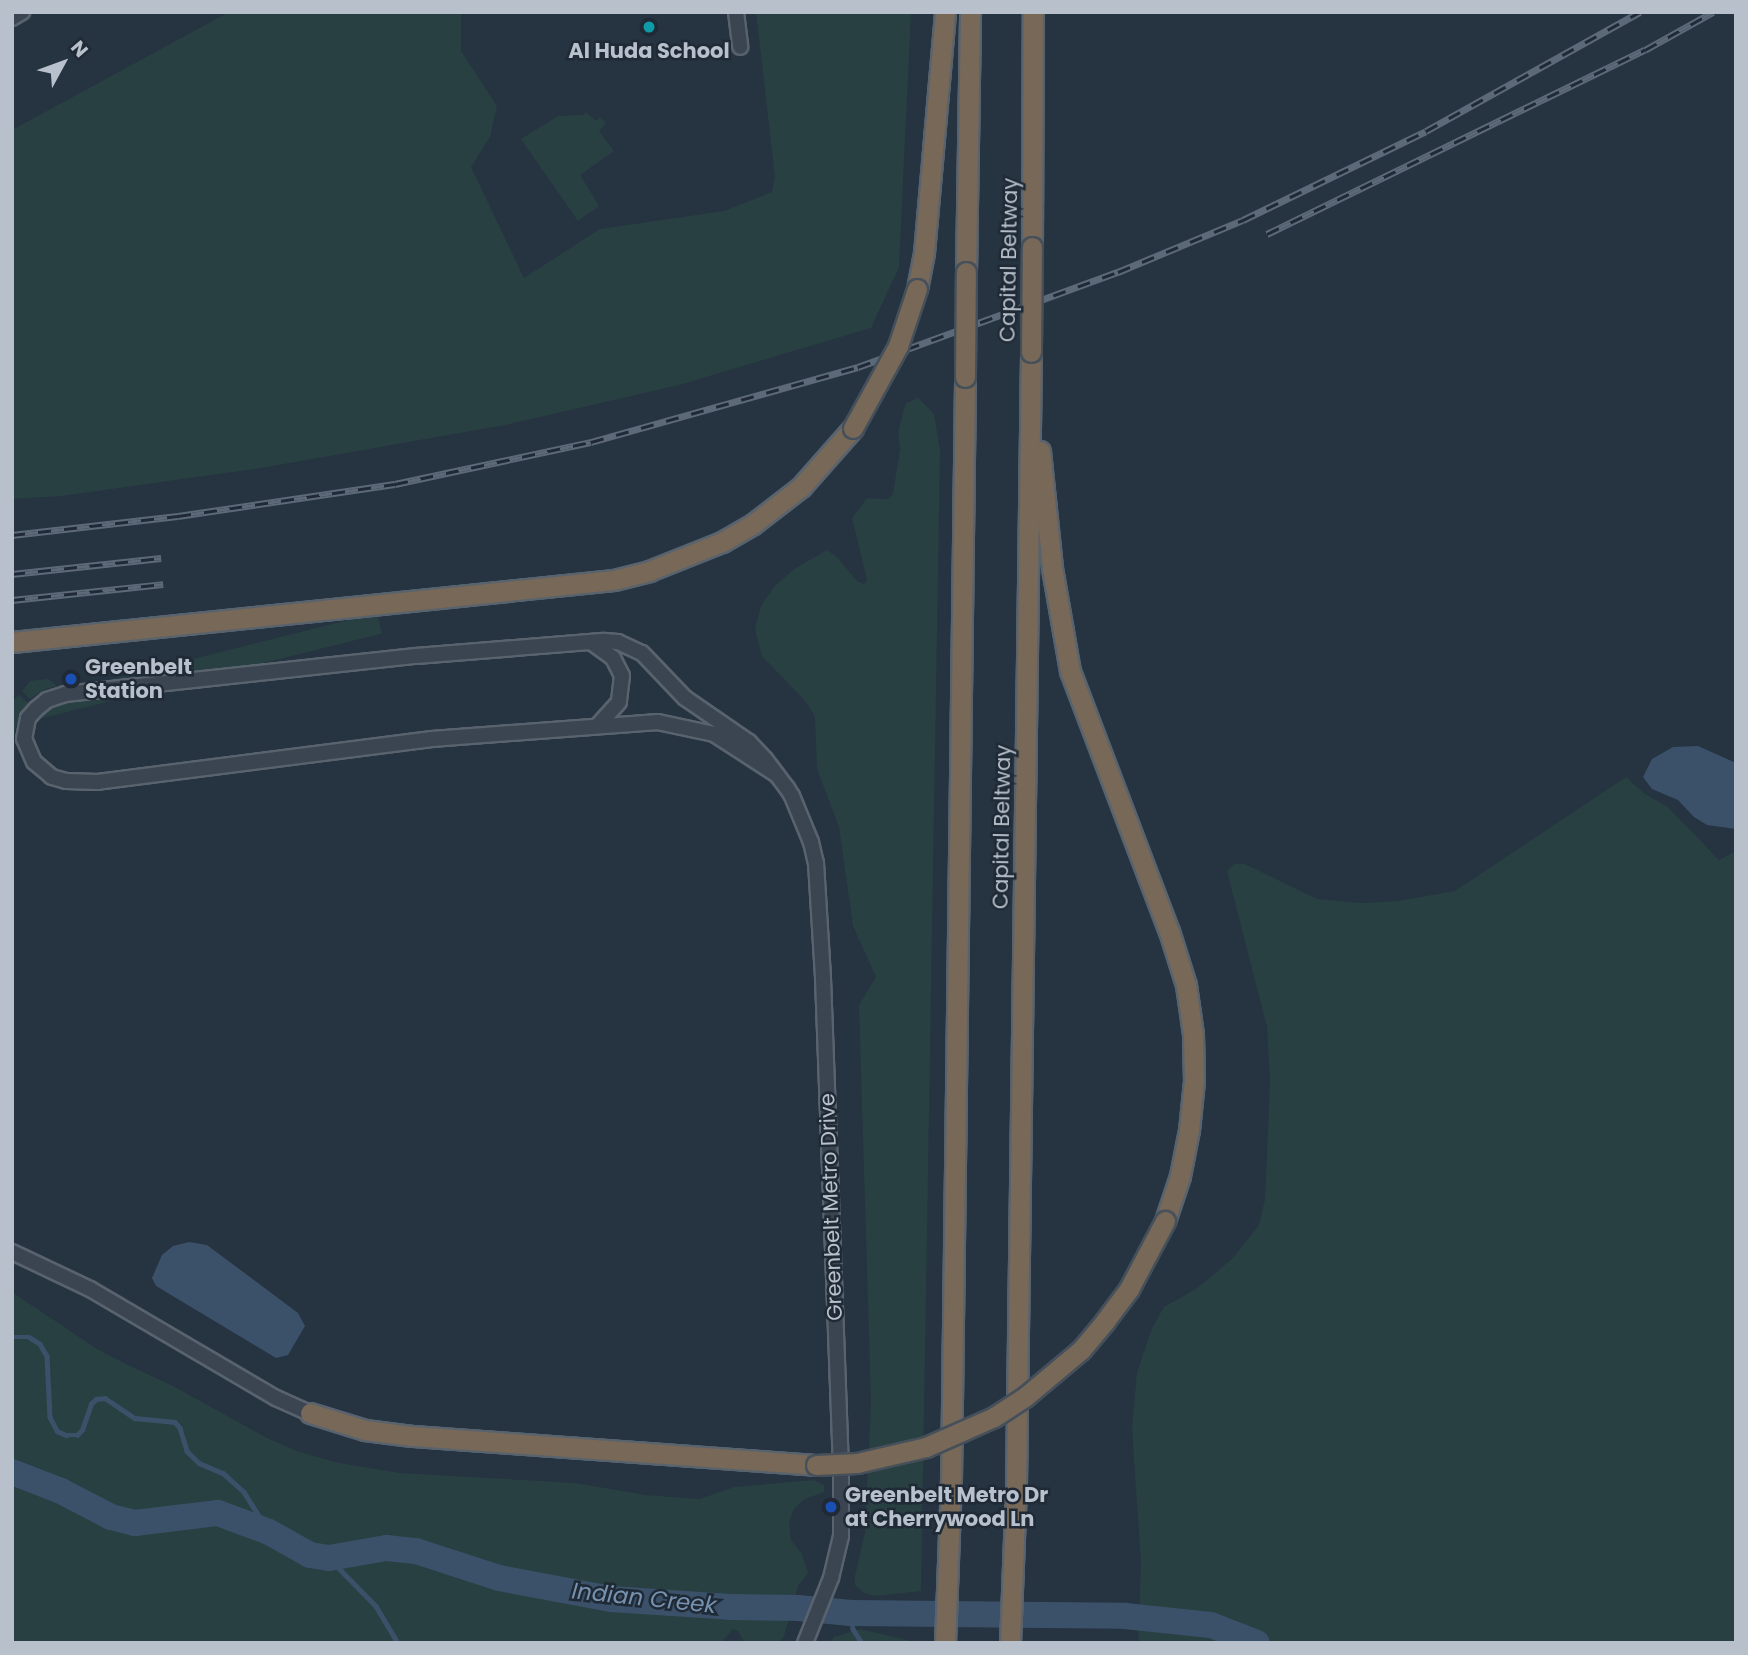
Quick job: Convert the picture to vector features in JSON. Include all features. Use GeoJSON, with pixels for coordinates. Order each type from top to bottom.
{"type":"FeatureCollection","features":[{"type":"Feature","properties":{"kind":"highway"},"geometry":{"type":"LineString","coordinates":[[12,642],[614,580],[649,571],[702,551],[753,524],[801,486],[853,428],[898,346],[917,289],[924,253],[945,12]]}},
{"type":"Feature","properties":{"kind":"highway","name":"Capital Beltway"},"geometry":{"type":"LineString","coordinates":[[945,1642],[970,12]]}},
{"type":"Feature","properties":{"kind":"highway","name":"Capital Beltway"},"geometry":{"type":"LineString","coordinates":[[1010,1643],[1013,1592],[1031,352],[1033,12]]}},
{"type":"Feature","properties":{"kind":"highway"},"geometry":{"type":"LineString","coordinates":[[310,1413],[365,1430],[412,1436],[816,1465],[857,1463],[926,1447],[994,1417],[1026,1396],[1081,1350],[1129,1289],[1165,1221],[1180,1176],[1189,1130],[1194,1082],[1193,1034],[1186,985],[1070,671],[1060,624],[1031,352]]}},
{"type":"Feature","properties":{"kind":"street"},"geometry":{"type":"LineString","coordinates":[[12,18],[23,12]]}},
{"type":"Feature","properties":{"kind":"street"},"geometry":{"type":"LineString","coordinates":[[736,12],[740,47]]}},
{"type":"Feature","properties":{"kind":"street"},"geometry":{"type":"LineString","coordinates":[[590,641],[613,658],[622,676],[619,702],[598,725]]}},
{"type":"Feature","properties":{"kind":"street"},"geometry":{"type":"LineString","coordinates":[[590,641],[618,642],[642,653],[685,698],[749,743],[777,775],[729,742],[700,729],[658,722],[432,740],[98,782],[66,781],[52,777],[34,762],[24,739],[29,718],[36,709],[47,700],[65,694],[590,641]]}},
{"type":"Feature","properties":{"kind":"street","name":"Greenbelt Metro Drive"},"geometry":{"type":"LineString","coordinates":[[777,775],[804,820],[816,863],[841,1465],[841,1536],[831,1578],[808,1636]]}},
{"type":"Feature","properties":{"kind":"street"},"geometry":{"type":"LineString","coordinates":[[12,1252],[90,1289],[276,1398],[310,1413]]}},
{"type":"Feature","properties":{"kind":"green space"},"geometry":{"type":"Polygon","coordinates":[[[229,12],[461,12],[461,51],[497,106],[490,137],[471,167],[524,278],[600,229],[724,211],[772,192],[775,177],[756,12],[911,12],[899,267],[871,328],[679,385],[505,425],[261,468],[61,496],[12,499],[12,130],[229,12]]]}},
{"type":"Feature","properties":{"kind":"green space"},"geometry":{"type":"Polygon","coordinates":[[[586,112],[596,121],[600,117],[606,123],[599,131],[614,151],[580,175],[599,206],[578,221],[521,139],[558,116],[583,115],[586,112]]]}},
{"type":"Feature","properties":{"kind":"green space"},"geometry":{"type":"Polygon","coordinates":[[[918,398],[934,414],[940,450],[921,1591],[875,1596],[864,1593],[855,1585],[855,1576],[865,1532],[871,1402],[859,1005],[876,977],[853,926],[839,827],[817,769],[815,717],[807,703],[762,656],[755,629],[761,606],[774,587],[794,569],[827,550],[838,558],[857,581],[864,584],[867,580],[852,518],[867,498],[888,499],[893,494],[900,449],[898,432],[906,403],[918,398]]]}},
{"type":"Feature","properties":{"kind":"green space"},"geometry":{"type":"Polygon","coordinates":[[[377,613],[382,633],[39,719],[34,699],[377,613]]]}},
{"type":"Feature","properties":{"kind":"green space"},"geometry":{"type":"Polygon","coordinates":[[[48,679],[57,686],[45,689],[30,699],[22,691],[30,681],[48,679]]]}},
{"type":"Feature","properties":{"kind":"green space"},"geometry":{"type":"Polygon","coordinates":[[[19,695],[28,703],[16,726],[12,746],[12,701],[19,695]]]}},
{"type":"Feature","properties":{"kind":"green space"},"geometry":{"type":"Polygon","coordinates":[[[1626,777],[1645,794],[1668,807],[1719,860],[1736,851],[1736,1643],[1138,1643],[1141,1563],[1132,1429],[1137,1372],[1152,1328],[1164,1307],[1196,1289],[1233,1258],[1259,1225],[1265,1199],[1270,1080],[1267,1027],[1227,871],[1234,864],[1245,864],[1317,899],[1362,903],[1398,901],[1455,891],[1626,777]]]}},
{"type":"Feature","properties":{"kind":"green space"},"geometry":{"type":"Polygon","coordinates":[[[12,1292],[97,1349],[173,1386],[267,1438],[299,1452],[339,1463],[400,1473],[576,1483],[645,1495],[700,1499],[734,1487],[814,1480],[824,1485],[824,1492],[803,1500],[794,1509],[789,1522],[791,1540],[802,1554],[808,1573],[798,1586],[784,1636],[780,1643],[745,1643],[738,1631],[733,1629],[721,1643],[12,1643],[12,1292]]]}},
{"type":"Feature","properties":{"kind":"green space"},"geometry":{"type":"Polygon","coordinates":[[[860,1629],[916,1643],[831,1643],[834,1637],[860,1629]]]}},
{"type":"Feature","properties":{"kind":"water"},"geometry":{"type":"Polygon","coordinates":[[[1698,746],[1736,763],[1736,829],[1707,825],[1694,817],[1678,800],[1652,789],[1643,777],[1652,759],[1673,747],[1698,746]]]}},
{"type":"Feature","properties":{"kind":"water"},"geometry":{"type":"Polygon","coordinates":[[[189,1242],[207,1245],[298,1313],[305,1326],[288,1355],[276,1358],[156,1286],[152,1278],[162,1255],[173,1246],[189,1242]]]}},
{"type":"Feature","properties":{"kind":"waterway"},"geometry":{"type":"LineString","coordinates":[[12,1337],[29,1337],[40,1344],[47,1356],[50,1417],[57,1431],[66,1435],[77,1435],[82,1430],[91,1404],[96,1399],[105,1398],[135,1418],[175,1422],[180,1428],[187,1451],[199,1463],[223,1473],[244,1492],[269,1532]]}},
{"type":"Feature","properties":{"kind":"waterway","name":"Indian Creek"},"geometry":{"type":"LineString","coordinates":[[12,1472],[61,1491],[111,1517],[135,1523],[218,1513],[269,1532],[310,1555],[329,1558],[386,1548],[416,1551],[499,1578],[611,1599],[851,1613],[1125,1616],[1211,1625],[1257,1643]]}},
{"type":"Feature","properties":{"kind":"waterway"},"geometry":{"type":"LineString","coordinates":[[329,1558],[376,1606],[398,1643]]}},
{"type":"Feature","properties":{"kind":"waterway"},"geometry":{"type":"LineString","coordinates":[[851,1613],[853,1629],[862,1643]]}},
{"type":"Feature","properties":{"kind":"railway"},"geometry":{"type":"LineString","coordinates":[[12,535],[178,516],[395,484],[591,442],[858,367],[1118,272],[1243,220],[1426,131],[1640,12]]}},
{"type":"Feature","properties":{"kind":"railway"},"geometry":{"type":"LineString","coordinates":[[1267,234],[1645,50],[1713,12]]}},
{"type":"Feature","properties":{"kind":"railway"},"geometry":{"type":"LineString","coordinates":[[12,574],[161,558]]}},
{"type":"Feature","properties":{"kind":"railway"},"geometry":{"type":"LineString","coordinates":[[12,600],[163,584]]}},
{"type":"Feature","properties":{"kind":"place","name":"Al Huda School"},"geometry":{"type":"Point","coordinates":[649,27]}},
{"type":"Feature","properties":{"kind":"place","name":"Greenbelt Station"},"geometry":{"type":"Point","coordinates":[71,679]}},
{"type":"Feature","properties":{"kind":"place","name":"Greenbelt Metro Dr at Cherrywood Ln"},"geometry":{"type":"Point","coordinates":[831,1507]}}]}
